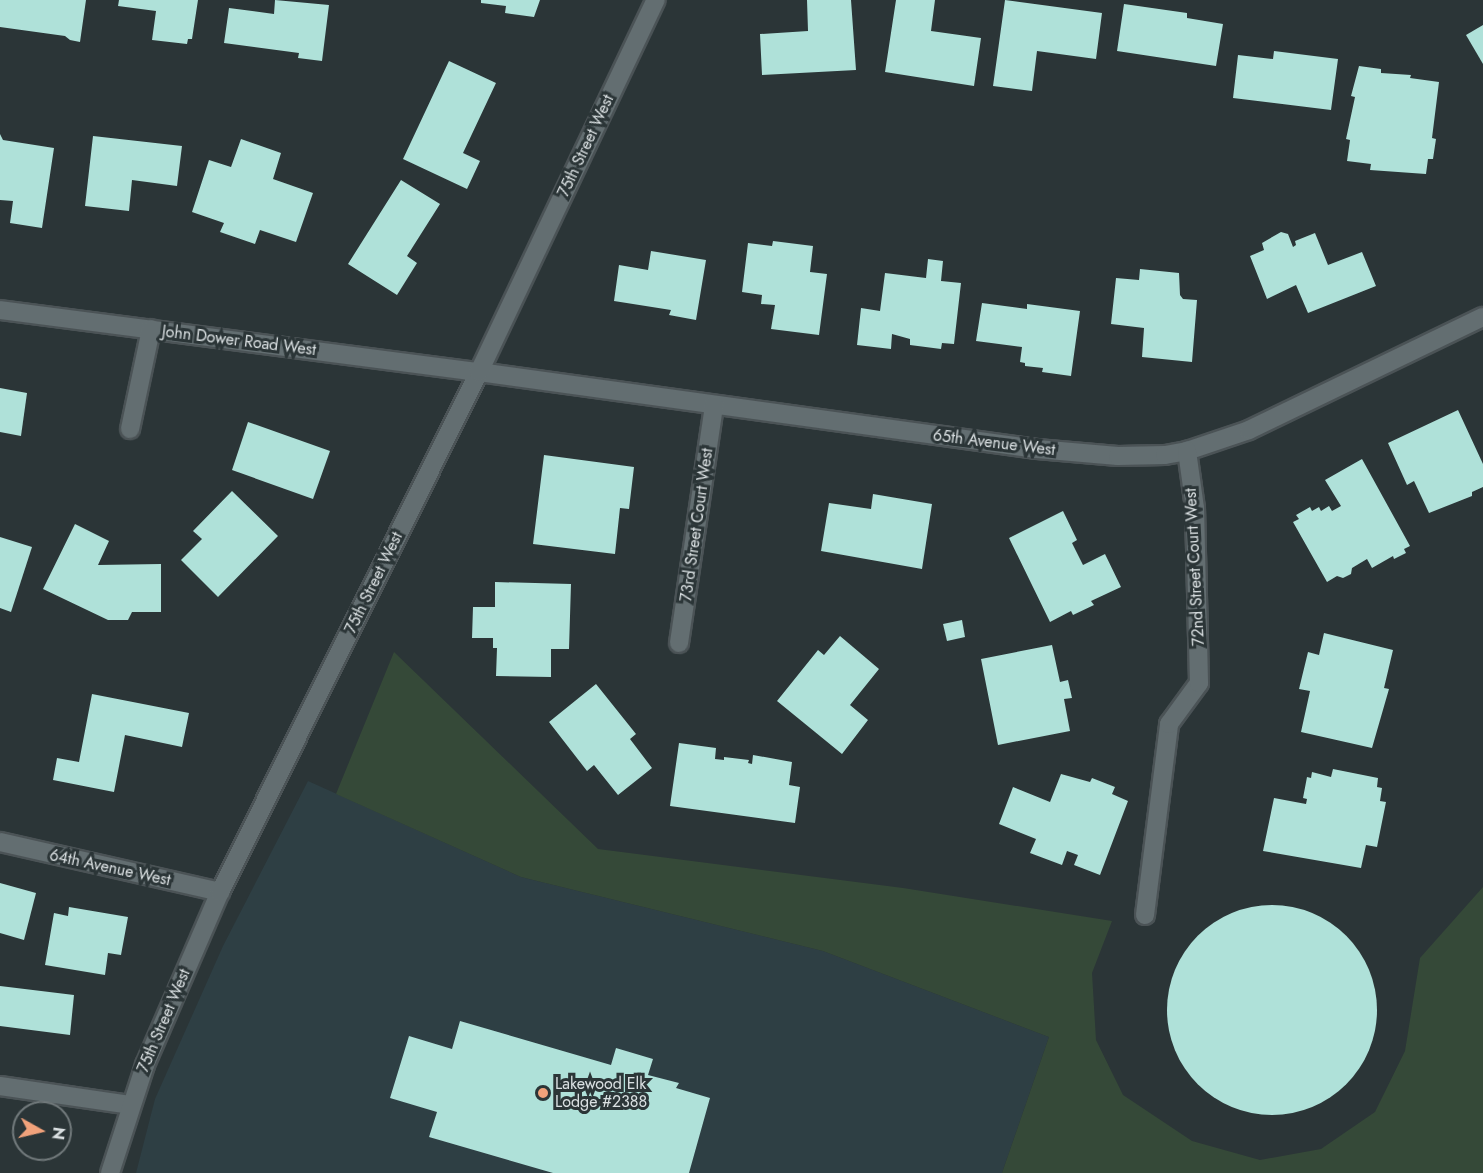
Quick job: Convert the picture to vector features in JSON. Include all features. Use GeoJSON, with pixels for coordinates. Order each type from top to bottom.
{"type":"FeatureCollection","features":[{"type":"Feature","properties":{"kind":"street","name":"75th Street West"},"geometry":{"type":"LineString","coordinates":[[110,1173],[130,1105],[176,991],[220,892],[479,372],[656,0]]}},
{"type":"Feature","properties":{"kind":"street","name":"John Dower Road West"},"geometry":{"type":"LineString","coordinates":[[0,310],[479,372]]}},
{"type":"Feature","properties":{"kind":"street","name":"65th Avenue West"},"geometry":{"type":"LineString","coordinates":[[479,372],[714,406],[1093,455],[1145,456],[1187,451],[1250,430],[1483,317]]}},
{"type":"Feature","properties":{"kind":"street"},"geometry":{"type":"LineString","coordinates":[[130,429],[151,329]]}},
{"type":"Feature","properties":{"kind":"street","name":"73rd Street Court West"},"geometry":{"type":"LineString","coordinates":[[679,643],[714,406]]}},
{"type":"Feature","properties":{"kind":"street","name":"72nd Street Court West"},"geometry":{"type":"LineString","coordinates":[[1145,915],[1169,724],[1199,683],[1195,519],[1187,451]]}},
{"type":"Feature","properties":{"kind":"street","name":"64th Avenue West"},"geometry":{"type":"LineString","coordinates":[[0,842],[220,892]]}},
{"type":"Feature","properties":{"kind":"street"},"geometry":{"type":"LineString","coordinates":[[0,1086],[130,1105]]}},
{"type":"Feature","properties":{"kind":"shaded area"},"geometry":{"type":"Polygon","coordinates":[[[308,781],[521,877],[823,951],[1049,1037],[1002,1173],[136,1173],[155,1099],[223,946],[308,781]]]}},
{"type":"Feature","properties":{"kind":"green space"},"geometry":{"type":"Polygon","coordinates":[[[394,652],[598,849],[903,888],[1112,921],[1092,973],[1096,1040],[1123,1095],[1192,1141],[1260,1160],[1321,1149],[1375,1112],[1405,1051],[1420,958],[1483,887],[1483,1173],[1002,1173],[1049,1037],[823,951],[521,877],[336,794],[394,652]]]}},
{"type":"Feature","properties":{"kind":"building"},"geometry":{"type":"Polygon","coordinates":[[[0,0],[86,0],[80,42],[70,40],[65,36],[0,27],[0,0]]]}},
{"type":"Feature","properties":{"kind":"building"},"geometry":{"type":"Polygon","coordinates":[[[119,0],[198,0],[192,39],[188,39],[187,44],[152,40],[156,11],[118,6],[119,0]]]}},
{"type":"Feature","properties":{"kind":"building"},"geometry":{"type":"Polygon","coordinates":[[[275,0],[329,5],[322,61],[298,58],[299,53],[224,43],[229,8],[274,14],[275,0]]]}},
{"type":"Feature","properties":{"kind":"building"},"geometry":{"type":"Polygon","coordinates":[[[481,0],[540,0],[534,17],[505,13],[506,6],[481,3],[481,0]]]}},
{"type":"Feature","properties":{"kind":"building"},"geometry":{"type":"Polygon","coordinates":[[[807,0],[851,0],[856,70],[762,75],[760,34],[808,31],[807,0]]]}},
{"type":"Feature","properties":{"kind":"building"},"geometry":{"type":"Polygon","coordinates":[[[896,0],[935,0],[931,31],[981,38],[974,86],[885,72],[896,0]]]}},
{"type":"Feature","properties":{"kind":"building"},"geometry":{"type":"Polygon","coordinates":[[[1005,0],[1102,13],[1096,59],[1037,51],[1032,91],[993,86],[1005,0]]]}},
{"type":"Feature","properties":{"kind":"building"},"geometry":{"type":"Polygon","coordinates":[[[1124,4],[1187,13],[1187,18],[1223,24],[1216,66],[1117,51],[1124,4]]]}},
{"type":"Feature","properties":{"kind":"building"},"geometry":{"type":"Polygon","coordinates":[[[1483,25],[1483,64],[1466,35],[1483,25]]]}},
{"type":"Feature","properties":{"kind":"building"},"geometry":{"type":"Polygon","coordinates":[[[1274,51],[1338,59],[1331,110],[1233,98],[1238,55],[1273,59],[1274,51]]]}},
{"type":"Feature","properties":{"kind":"building"},"geometry":{"type":"Polygon","coordinates":[[[449,61],[496,83],[463,153],[480,161],[467,189],[403,159],[449,61]]]}},
{"type":"Feature","properties":{"kind":"building"},"geometry":{"type":"Polygon","coordinates":[[[1359,66],[1381,69],[1381,73],[1411,75],[1410,78],[1439,82],[1432,138],[1436,139],[1433,159],[1428,159],[1426,174],[1370,170],[1371,164],[1347,161],[1350,140],[1346,139],[1355,97],[1351,96],[1359,66]]]}},
{"type":"Feature","properties":{"kind":"building"},"geometry":{"type":"Polygon","coordinates":[[[0,134],[3,140],[54,148],[42,228],[10,223],[13,201],[0,200],[0,134]]]}},
{"type":"Feature","properties":{"kind":"building"},"geometry":{"type":"Polygon","coordinates":[[[93,136],[182,146],[177,186],[132,180],[129,211],[85,206],[93,136]]]}},
{"type":"Feature","properties":{"kind":"building"},"geometry":{"type":"Polygon","coordinates":[[[241,139],[281,153],[273,179],[313,193],[296,242],[260,230],[255,244],[220,232],[224,223],[192,212],[209,160],[231,167],[241,139]]]}},
{"type":"Feature","properties":{"kind":"building"},"geometry":{"type":"Polygon","coordinates":[[[401,180],[440,204],[407,256],[417,263],[397,295],[348,264],[401,180]]]}},
{"type":"Feature","properties":{"kind":"building"},"geometry":{"type":"Polygon","coordinates":[[[1281,232],[1288,234],[1293,247],[1296,245],[1295,241],[1315,233],[1328,265],[1362,252],[1376,286],[1308,313],[1296,285],[1267,299],[1250,256],[1264,250],[1262,243],[1281,232]]]}},
{"type":"Feature","properties":{"kind":"building"},"geometry":{"type":"Polygon","coordinates":[[[773,241],[813,246],[810,272],[827,274],[819,335],[771,329],[775,305],[761,304],[762,295],[742,292],[748,243],[772,246],[773,241]]]}},
{"type":"Feature","properties":{"kind":"building"},"geometry":{"type":"Polygon","coordinates":[[[651,251],[706,260],[696,320],[669,315],[671,310],[614,301],[619,265],[648,270],[651,251]]]}},
{"type":"Feature","properties":{"kind":"building"},"geometry":{"type":"Polygon","coordinates":[[[928,259],[943,261],[941,281],[961,283],[954,344],[942,343],[941,349],[910,345],[910,339],[892,334],[891,349],[857,345],[861,308],[880,311],[885,273],[926,278],[928,259]]]}},
{"type":"Feature","properties":{"kind":"building"},"geometry":{"type":"Polygon","coordinates":[[[1140,269],[1179,273],[1180,295],[1183,299],[1197,300],[1192,362],[1142,357],[1144,328],[1111,324],[1116,278],[1139,280],[1140,269]]]}},
{"type":"Feature","properties":{"kind":"building"},"geometry":{"type":"Polygon","coordinates":[[[982,303],[1027,309],[1027,304],[1080,311],[1071,376],[1042,372],[1043,368],[1025,366],[1025,363],[1020,362],[1022,347],[976,341],[982,303]]]}},
{"type":"Feature","properties":{"kind":"building"},"geometry":{"type":"Polygon","coordinates":[[[0,388],[27,393],[21,436],[0,432],[0,388]]]}},
{"type":"Feature","properties":{"kind":"building"},"geometry":{"type":"Polygon","coordinates":[[[1458,410],[1483,464],[1483,487],[1472,492],[1472,496],[1429,513],[1414,481],[1407,485],[1388,443],[1458,410]]]}},
{"type":"Feature","properties":{"kind":"building"},"geometry":{"type":"Polygon","coordinates":[[[248,422],[330,451],[313,499],[232,470],[248,422]]]}},
{"type":"Feature","properties":{"kind":"building"},"geometry":{"type":"Polygon","coordinates":[[[544,455],[634,467],[629,509],[620,508],[615,554],[533,544],[544,455]]]}},
{"type":"Feature","properties":{"kind":"building"},"geometry":{"type":"Polygon","coordinates":[[[1362,459],[1410,546],[1404,549],[1406,553],[1394,559],[1393,556],[1372,568],[1367,559],[1352,568],[1351,574],[1343,578],[1337,576],[1327,582],[1293,522],[1299,519],[1296,515],[1310,507],[1312,511],[1319,507],[1321,511],[1329,506],[1332,511],[1341,506],[1325,480],[1362,459]]]}},
{"type":"Feature","properties":{"kind":"building"},"geometry":{"type":"Polygon","coordinates":[[[232,491],[278,536],[218,597],[181,560],[202,539],[193,531],[232,491]]]}},
{"type":"Feature","properties":{"kind":"building"},"geometry":{"type":"Polygon","coordinates":[[[873,494],[932,504],[922,569],[821,551],[829,503],[871,509],[873,494]]]}},
{"type":"Feature","properties":{"kind":"building"},"geometry":{"type":"Polygon","coordinates":[[[1063,511],[1077,540],[1072,543],[1083,565],[1105,554],[1121,587],[1091,601],[1094,605],[1073,615],[1071,611],[1050,622],[1009,538],[1063,511]]]}},
{"type":"Feature","properties":{"kind":"building"},"geometry":{"type":"Polygon","coordinates":[[[75,524],[109,541],[98,565],[161,564],[161,612],[132,612],[128,620],[108,620],[43,589],[75,524]]]}},
{"type":"Feature","properties":{"kind":"building"},"geometry":{"type":"Polygon","coordinates":[[[0,537],[32,547],[11,612],[0,608],[0,537]]]}},
{"type":"Feature","properties":{"kind":"building"},"geometry":{"type":"Polygon","coordinates":[[[495,582],[571,584],[569,649],[551,649],[551,677],[496,676],[497,648],[493,648],[493,638],[472,638],[473,607],[495,607],[495,582]]]}},
{"type":"Feature","properties":{"kind":"building"},"geometry":{"type":"Polygon","coordinates":[[[962,620],[965,637],[947,641],[943,624],[962,620]]]}},
{"type":"Feature","properties":{"kind":"building"},"geometry":{"type":"Polygon","coordinates":[[[1324,633],[1393,650],[1384,688],[1389,689],[1372,748],[1301,732],[1310,691],[1299,689],[1308,652],[1319,655],[1324,633]]]}},
{"type":"Feature","properties":{"kind":"building"},"geometry":{"type":"Polygon","coordinates":[[[840,636],[879,669],[850,705],[868,720],[842,754],[777,701],[818,650],[824,655],[840,636]]]}},
{"type":"Feature","properties":{"kind":"building"},"geometry":{"type":"Polygon","coordinates":[[[1052,645],[1060,682],[1068,680],[1072,698],[1064,699],[1070,731],[998,745],[981,659],[1052,645]]]}},
{"type":"Feature","properties":{"kind":"building"},"geometry":{"type":"Polygon","coordinates":[[[596,684],[636,734],[630,739],[652,768],[618,795],[594,765],[587,771],[549,722],[596,684]]]}},
{"type":"Feature","properties":{"kind":"building"},"geometry":{"type":"Polygon","coordinates":[[[92,694],[189,713],[182,747],[125,735],[114,792],[53,780],[57,758],[79,762],[92,694]]]}},
{"type":"Feature","properties":{"kind":"building"},"geometry":{"type":"Polygon","coordinates":[[[679,743],[716,748],[715,759],[724,760],[724,757],[749,760],[748,763],[752,764],[753,755],[792,762],[789,785],[800,787],[795,823],[670,806],[679,743]]]}},
{"type":"Feature","properties":{"kind":"building"},"geometry":{"type":"Polygon","coordinates":[[[1333,769],[1378,778],[1377,787],[1382,788],[1380,801],[1386,802],[1377,847],[1366,845],[1361,868],[1263,851],[1274,798],[1306,804],[1307,799],[1303,798],[1307,777],[1311,778],[1312,772],[1331,777],[1333,769]]]}},
{"type":"Feature","properties":{"kind":"building"},"geometry":{"type":"Polygon","coordinates":[[[1061,774],[1090,782],[1092,778],[1115,787],[1112,794],[1128,801],[1100,875],[1074,865],[1078,855],[1067,851],[1062,865],[1030,853],[1036,839],[999,824],[1013,787],[1050,802],[1061,774]]]}},
{"type":"Feature","properties":{"kind":"building"},"geometry":{"type":"Polygon","coordinates":[[[0,883],[36,893],[24,940],[0,933],[0,883]]]}},
{"type":"Feature","properties":{"kind":"building"},"geometry":{"type":"Polygon","coordinates":[[[1272,905],[1292,907],[1312,913],[1330,923],[1346,936],[1359,952],[1369,970],[1375,990],[1377,1010],[1375,1030],[1369,1050],[1359,1068],[1346,1084],[1330,1097],[1312,1107],[1292,1113],[1272,1115],[1252,1113],[1232,1107],[1214,1097],[1198,1084],[1185,1068],[1175,1050],[1169,1030],[1167,1010],[1169,990],[1175,970],[1185,952],[1198,936],[1214,923],[1232,913],[1252,907],[1272,905]]]}},
{"type":"Feature","properties":{"kind":"building"},"geometry":{"type":"Polygon","coordinates":[[[69,907],[128,917],[121,955],[108,953],[105,975],[45,965],[54,913],[68,916],[69,907]]]}},
{"type":"Feature","properties":{"kind":"building"},"geometry":{"type":"Polygon","coordinates":[[[0,986],[74,995],[70,1035],[0,1026],[0,986]]]}},
{"type":"Feature","properties":{"kind":"building","name":"Lakewood Elk Lodge #2388"},"geometry":{"type":"Polygon","coordinates":[[[460,1021],[611,1065],[616,1048],[653,1059],[648,1075],[679,1083],[676,1088],[710,1098],[689,1173],[553,1173],[429,1137],[437,1112],[390,1098],[409,1036],[452,1049],[460,1021]]]}},
{"type":"Feature","properties":{"kind":"place","name":"Lakewood Elk Lodge #2388"},"geometry":{"type":"Point","coordinates":[543,1093]}}]}
